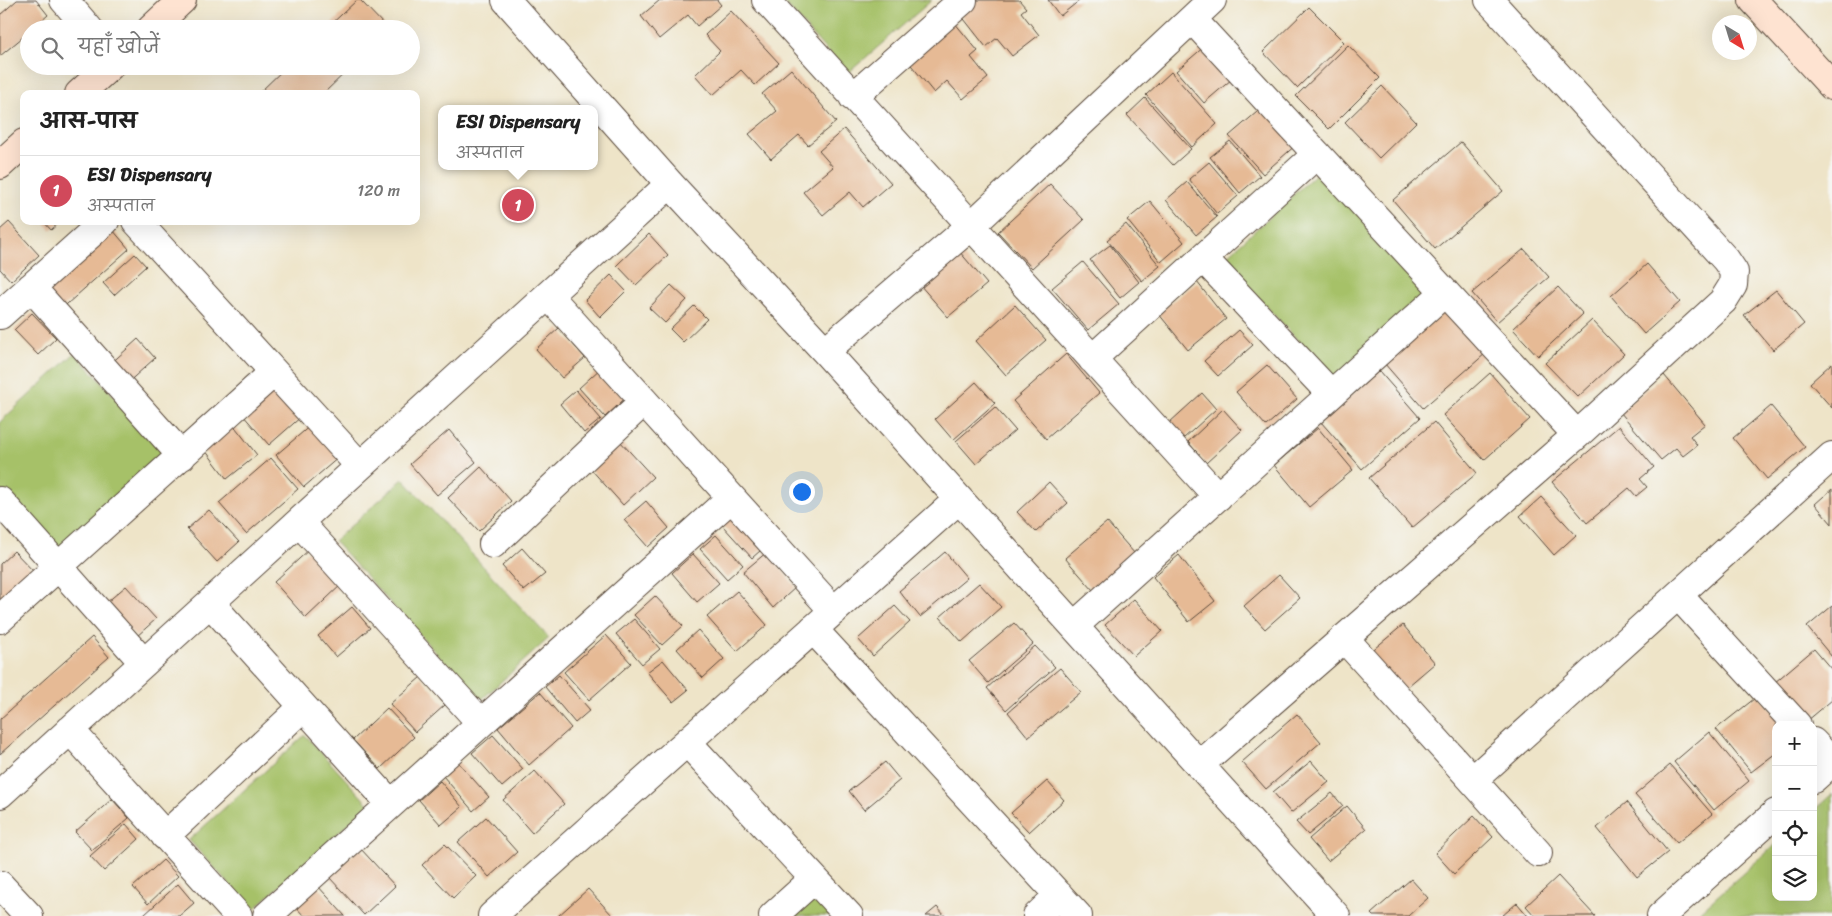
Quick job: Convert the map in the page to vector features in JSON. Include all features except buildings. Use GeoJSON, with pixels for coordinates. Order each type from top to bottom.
{"type":"FeatureCollection","features":[{"type":"Feature","properties":{"kind":"street"},"geometry":{"type":"LineString","coordinates":[[64,0],[81,20]]}},
{"type":"Feature","properties":{"kind":"street"},"geometry":{"type":"LineString","coordinates":[[161,20],[182,0]]}},
{"type":"Feature","properties":{"kind":"street"},"geometry":{"type":"LineString","coordinates":[[506,0],[670,184],[1074,626],[1329,914]]}},
{"type":"Feature","properties":{"kind":"street"},"geometry":{"type":"LineString","coordinates":[[766,0],[1218,497]]}},
{"type":"Feature","properties":{"kind":"street"},"geometry":{"type":"LineString","coordinates":[[853,97],[963,0]]}},
{"type":"Feature","properties":{"kind":"street"},"geometry":{"type":"LineString","coordinates":[[824,351],[970,226],[1212,0]]}},
{"type":"Feature","properties":{"kind":"street"},"geometry":{"type":"LineString","coordinates":[[1199,765],[1577,435],[1723,301],[1733,285],[1734,272],[1699,230],[1489,0]]}},
{"type":"Feature","properties":{"kind":"street"},"geometry":{"type":"LineString","coordinates":[[1753,0],[1832,86]]}},
{"type":"Feature","properties":{"kind":"street"},"geometry":{"type":"LineString","coordinates":[[1192,19],[1577,435]]}},
{"type":"Feature","properties":{"kind":"street"},"geometry":{"type":"LineString","coordinates":[[83,90],[100,75]]}},
{"type":"Feature","properties":{"kind":"street"},"geometry":{"type":"LineString","coordinates":[[0,165],[20,147]]}},
{"type":"Feature","properties":{"kind":"street"},"geometry":{"type":"LineString","coordinates":[[1092,359],[1317,154]]}},
{"type":"Feature","properties":{"kind":"street"},"geometry":{"type":"LineString","coordinates":[[0,794],[670,184]]}},
{"type":"Feature","properties":{"kind":"street"},"geometry":{"type":"LineString","coordinates":[[0,315],[101,225]]}},
{"type":"Feature","properties":{"kind":"street"},"geometry":{"type":"LineString","coordinates":[[140,225],[360,466]]}},
{"type":"Feature","properties":{"kind":"street"},"geometry":{"type":"LineString","coordinates":[[1203,258],[1331,394]]}},
{"type":"Feature","properties":{"kind":"street"},"geometry":{"type":"LineString","coordinates":[[31,287],[182,456]]}},
{"type":"Feature","properties":{"kind":"street"},"geometry":{"type":"LineString","coordinates":[[1074,626],[1445,292]]}},
{"type":"Feature","properties":{"kind":"street"},"geometry":{"type":"LineString","coordinates":[[548,295],[834,611]]}},
{"type":"Feature","properties":{"kind":"street"},"geometry":{"type":"LineString","coordinates":[[0,620],[274,372]]}},
{"type":"Feature","properties":{"kind":"street"},"geometry":{"type":"LineString","coordinates":[[493,544],[644,401]]}},
{"type":"Feature","properties":{"kind":"street"},"geometry":{"type":"LineString","coordinates":[[1472,780],[1832,456]]}},
{"type":"Feature","properties":{"kind":"street"},"geometry":{"type":"LineString","coordinates":[[267,916],[731,498]]}},
{"type":"Feature","properties":{"kind":"street"},"geometry":{"type":"LineString","coordinates":[[494,915],[959,499]]}},
{"type":"Feature","properties":{"kind":"street"},"geometry":{"type":"LineString","coordinates":[[0,501],[144,663]]}},
{"type":"Feature","properties":{"kind":"street"},"geometry":{"type":"LineString","coordinates":[[299,522],[481,723]]}},
{"type":"Feature","properties":{"kind":"street"},"geometry":{"type":"LineString","coordinates":[[1678,595],[1793,721]]}},
{"type":"Feature","properties":{"kind":"street"},"geometry":{"type":"LineString","coordinates":[[210,603],[391,804]]}},
{"type":"Feature","properties":{"kind":"street"},"geometry":{"type":"LineString","coordinates":[[813,629],[1078,916]]}},
{"type":"Feature","properties":{"kind":"street"},"geometry":{"type":"LineString","coordinates":[[1344,638],[1538,853]]}},
{"type":"Feature","properties":{"kind":"street"},"geometry":{"type":"LineString","coordinates":[[165,836],[303,707]]}},
{"type":"Feature","properties":{"kind":"street"},"geometry":{"type":"LineString","coordinates":[[70,730],[238,916]]}},
{"type":"Feature","properties":{"kind":"street"},"geometry":{"type":"LineString","coordinates":[[687,742],[849,916]]}},
{"type":"Feature","properties":{"kind":"street"},"geometry":{"type":"LineString","coordinates":[[1817,746],[1832,762],[1817,775]]}},
{"type":"Feature","properties":{"kind":"street"},"geometry":{"type":"LineString","coordinates":[[1661,916],[1772,817]]}},
{"type":"Feature","properties":{"kind":"street"},"geometry":{"type":"LineString","coordinates":[[773,916],[814,879]]}},
{"type":"Feature","properties":{"kind":"street"},"geometry":{"type":"LineString","coordinates":[[0,884],[29,916]]}},
{"type":"Feature","properties":{"kind":"street"},"geometry":{"type":"LineString","coordinates":[[1036,916],[1059,896]]}},
{"type":"Feature","properties":{"kind":"green space"},"geometry":{"type":"Polygon","coordinates":[[[782,0],[932,0],[847,74],[782,0]]]}},
{"type":"Feature","properties":{"kind":"green space"},"geometry":{"type":"Polygon","coordinates":[[[1319,171],[1430,289],[1334,379],[1223,260],[1319,171]]]}},
{"type":"Feature","properties":{"kind":"green space"},"geometry":{"type":"Polygon","coordinates":[[[75,353],[167,454],[58,553],[0,489],[0,422],[75,353]]]}},
{"type":"Feature","properties":{"kind":"green space"},"geometry":{"type":"Polygon","coordinates":[[[403,479],[549,638],[480,701],[334,541],[403,479]]]}},
{"type":"Feature","properties":{"kind":"green space"},"geometry":{"type":"Polygon","coordinates":[[[305,735],[369,805],[253,910],[189,840],[305,735]]]}},
{"type":"Feature","properties":{"kind":"green space"},"geometry":{"type":"Polygon","coordinates":[[[1832,794],[1832,916],[1695,916],[1772,848],[1772,901],[1817,901],[1817,807],[1832,794]]]}},
{"type":"Feature","properties":{"kind":"green space"},"geometry":{"type":"Polygon","coordinates":[[[814,897],[832,916],[794,916],[814,897]]]}},
{"type":"Feature","properties":{"kind":"place","name":"ESI Dispensary"},"geometry":{"type":"Point","coordinates":[518,205]}}]}
